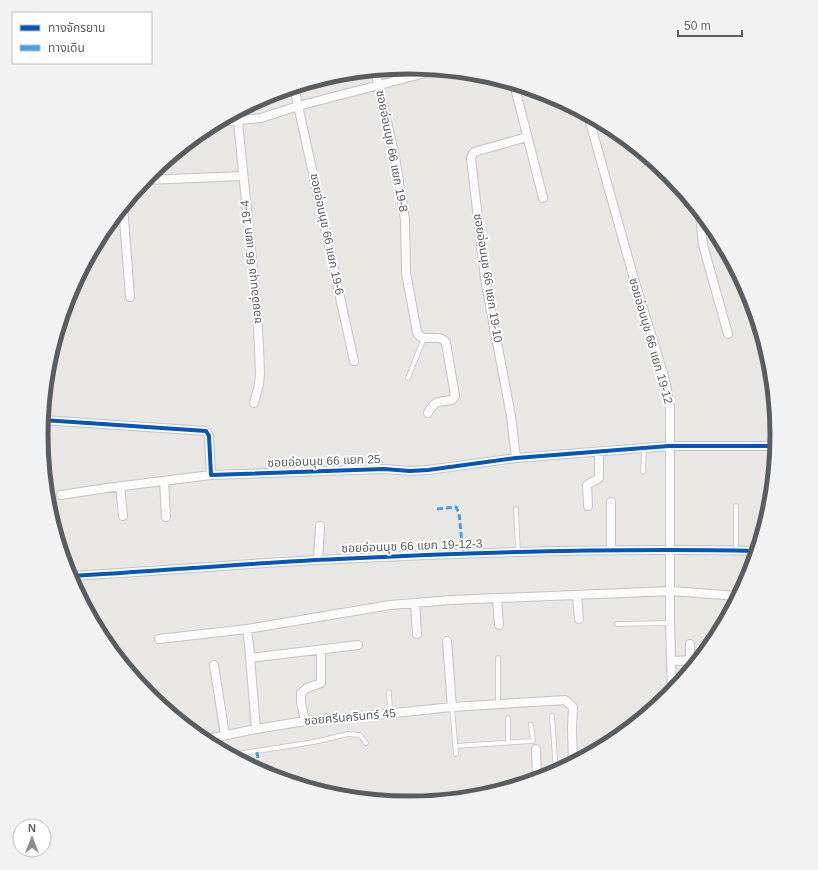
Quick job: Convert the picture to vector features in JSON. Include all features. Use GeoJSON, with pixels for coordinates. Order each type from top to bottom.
{"type":"FeatureCollection","features":[{"type":"Feature","properties":{"kind":"street"},"geometry":{"type":"LineString","coordinates":[[240,116],[261,118],[298,106],[418,74]]}},
{"type":"Feature","properties":{"kind":"street","name":"ซอยอ่อนนุช 66 แยก 19-8"},"geometry":{"type":"LineString","coordinates":[[376,76],[395,157],[405,220],[406,273],[417,332],[424,338]]}},
{"type":"Feature","properties":{"kind":"street"},"geometry":{"type":"LineString","coordinates":[[515,90],[543,198]]}},
{"type":"Feature","properties":{"kind":"street","name":"ซอยอ่อนนุช 66 แยก 19-6"},"geometry":{"type":"LineString","coordinates":[[295,92],[354,361]]}},
{"type":"Feature","properties":{"kind":"street","name":"ซอยอ่อนนุช 66 แยก 19-4"},"geometry":{"type":"LineString","coordinates":[[237,118],[259,347],[259,379],[254,403]]}},
{"type":"Feature","properties":{"kind":"street","name":"ซอยอ่อนนุช 66 แยก 19-12"},"geometry":{"type":"LineString","coordinates":[[590,122],[634,279],[665,380],[670,407],[670,622],[672,682]]}},
{"type":"Feature","properties":{"kind":"street","name":"ซอยอ่อนนุช 66 แยก 19-10"},"geometry":{"type":"LineString","coordinates":[[516,458],[511,416],[485,279],[471,158],[474,152],[527,137]]}},
{"type":"Feature","properties":{"kind":"street"},"geometry":{"type":"LineString","coordinates":[[154,180],[243,176]]}},
{"type":"Feature","properties":{"kind":"street"},"geometry":{"type":"LineString","coordinates":[[124,214],[130,298]]}},
{"type":"Feature","properties":{"kind":"street"},"geometry":{"type":"LineString","coordinates":[[701,223],[703,245],[728,334]]}},
{"type":"Feature","properties":{"kind":"street"},"geometry":{"type":"LineString","coordinates":[[424,338],[440,337],[446,343],[455,396],[452,400],[434,403],[428,413]]}},
{"type":"Feature","properties":{"kind":"street"},"geometry":{"type":"LineString","coordinates":[[49,420],[206,431],[209,436],[211,475]]}},
{"type":"Feature","properties":{"kind":"street","name":"ซอยอ่อนนุช 66 แยก 25"},"geometry":{"type":"LineString","coordinates":[[60,496],[120,486],[211,475],[384,469],[410,471],[516,458],[669,446],[770,446]]}},
{"type":"Feature","properties":{"kind":"street"},"geometry":{"type":"LineString","coordinates":[[588,506],[587,485],[599,478],[599,452]]}},
{"type":"Feature","properties":{"kind":"street"},"geometry":{"type":"LineString","coordinates":[[164,481],[166,517]]}},
{"type":"Feature","properties":{"kind":"street"},"geometry":{"type":"LineString","coordinates":[[120,486],[123,516]]}},
{"type":"Feature","properties":{"kind":"street"},"geometry":{"type":"LineString","coordinates":[[611,502],[611,550]]}},
{"type":"Feature","properties":{"kind":"street"},"geometry":{"type":"LineString","coordinates":[[318,560],[320,526]]}},
{"type":"Feature","properties":{"kind":"street","name":"ซอยอ่อนนุช 66 แยก 19-12-3"},"geometry":{"type":"LineString","coordinates":[[76,576],[318,560],[470,553],[670,549],[751,551]]}},
{"type":"Feature","properties":{"kind":"street"},"geometry":{"type":"LineString","coordinates":[[159,639],[247,629],[390,606],[451,600],[670,591],[733,596]]}},
{"type":"Feature","properties":{"kind":"street"},"geometry":{"type":"LineString","coordinates":[[577,595],[579,619]]}},
{"type":"Feature","properties":{"kind":"street"},"geometry":{"type":"LineString","coordinates":[[497,599],[499,625]]}},
{"type":"Feature","properties":{"kind":"street"},"geometry":{"type":"LineString","coordinates":[[415,603],[417,634]]}},
{"type":"Feature","properties":{"kind":"street"},"geometry":{"type":"LineString","coordinates":[[247,629],[256,729]]}},
{"type":"Feature","properties":{"kind":"street"},"geometry":{"type":"LineString","coordinates":[[447,641],[452,707]]}},
{"type":"Feature","properties":{"kind":"street"},"geometry":{"type":"LineString","coordinates":[[690,644],[693,657]]}},
{"type":"Feature","properties":{"kind":"street"},"geometry":{"type":"LineString","coordinates":[[250,658],[358,645]]}},
{"type":"Feature","properties":{"kind":"street"},"geometry":{"type":"LineString","coordinates":[[305,721],[301,702],[302,693],[307,688],[321,684],[321,650]]}},
{"type":"Feature","properties":{"kind":"street"},"geometry":{"type":"LineString","coordinates":[[671,660],[691,660]]}},
{"type":"Feature","properties":{"kind":"street"},"geometry":{"type":"LineString","coordinates":[[214,665],[225,735]]}},
{"type":"Feature","properties":{"kind":"street","name":"ซอยศรีนครินทร์ 45"},"geometry":{"type":"LineString","coordinates":[[212,738],[305,721],[452,707],[565,700],[573,707],[573,757]]}},
{"type":"Feature","properties":{"kind":"street"},"geometry":{"type":"LineString","coordinates":[[536,749],[537,773]]}},
{"type":"Feature","properties":{"kind":"lane"},"geometry":{"type":"LineString","coordinates":[[408,378],[424,338]]}},
{"type":"Feature","properties":{"kind":"lane"},"geometry":{"type":"LineString","coordinates":[[643,472],[644,448]]}},
{"type":"Feature","properties":{"kind":"lane"},"geometry":{"type":"LineString","coordinates":[[736,506],[736,550]]}},
{"type":"Feature","properties":{"kind":"lane"},"geometry":{"type":"LineString","coordinates":[[516,509],[518,552]]}},
{"type":"Feature","properties":{"kind":"lane"},"geometry":{"type":"LineString","coordinates":[[617,624],[670,622]]}},
{"type":"Feature","properties":{"kind":"lane"},"geometry":{"type":"LineString","coordinates":[[498,658],[498,704]]}},
{"type":"Feature","properties":{"kind":"lane"},"geometry":{"type":"LineString","coordinates":[[389,692],[390,714]]}},
{"type":"Feature","properties":{"kind":"lane"},"geometry":{"type":"LineString","coordinates":[[452,707],[456,754]]}},
{"type":"Feature","properties":{"kind":"lane"},"geometry":{"type":"LineString","coordinates":[[552,716],[556,765]]}},
{"type":"Feature","properties":{"kind":"lane"},"geometry":{"type":"LineString","coordinates":[[508,718],[508,743]]}},
{"type":"Feature","properties":{"kind":"lane"},"geometry":{"type":"LineString","coordinates":[[455,746],[533,741],[531,725]]}},
{"type":"Feature","properties":{"kind":"lane"},"geometry":{"type":"LineString","coordinates":[[239,754],[314,742],[348,734],[360,735],[366,743]]}},
{"type":"Feature","properties":{"kind":"marked path"},"geometry":{"type":"LineString","coordinates":[[437,509],[456,507],[459,513],[463,553]]}},
{"type":"Feature","properties":{"kind":"marked path"},"geometry":{"type":"LineString","coordinates":[[257,752],[259,763]]}},
{"type":"Feature","properties":{"kind":"cycle path"},"geometry":{"type":"LineString","coordinates":[[49,420],[206,431],[209,436],[211,475],[384,469],[410,471],[516,458],[669,446],[770,446]]}},
{"type":"Feature","properties":{"kind":"cycle path"},"geometry":{"type":"LineString","coordinates":[[76,576],[443,554],[600,550],[751,551]]}}]}
